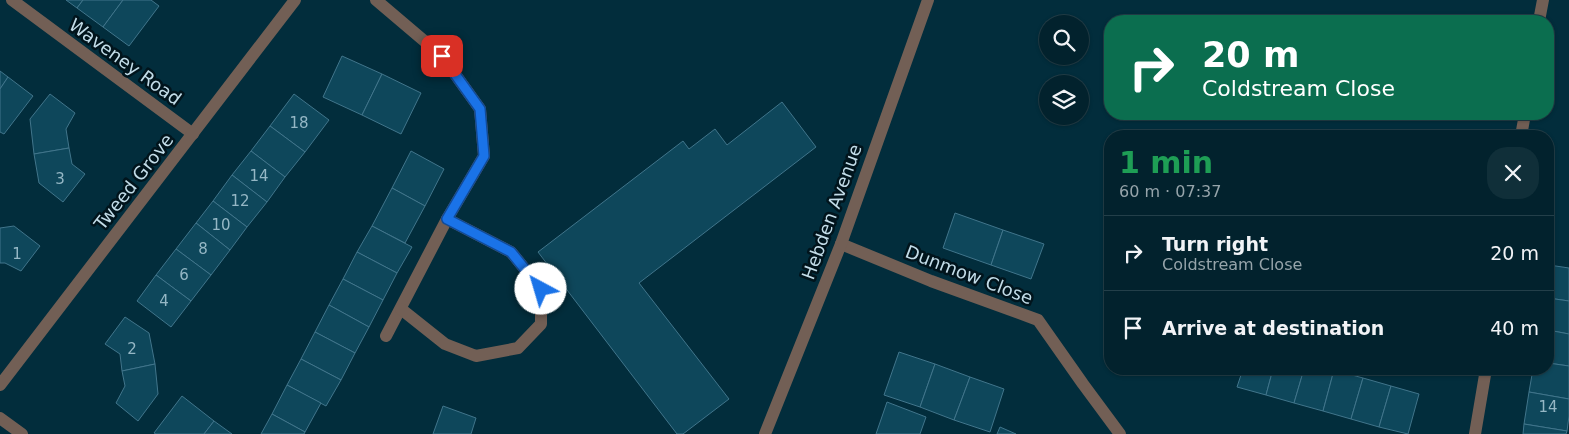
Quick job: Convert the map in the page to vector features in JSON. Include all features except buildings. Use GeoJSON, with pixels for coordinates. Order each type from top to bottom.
{"type":"FeatureCollection","features":[{"type":"Feature","properties":{"kind":"street","name":"Waveney Road"},"geometry":{"type":"LineString","coordinates":[[12,0],[193,134]]}},
{"type":"Feature","properties":{"kind":"street","name":"Tweed Grove"},"geometry":{"type":"LineString","coordinates":[[0,385],[295,0]]}},
{"type":"Feature","properties":{"kind":"street"},"geometry":{"type":"LineString","coordinates":[[376,0],[442,56],[480,109],[484,156],[447,219],[386,336]]}},
{"type":"Feature","properties":{"kind":"street","name":"Hebden Avenue"},"geometry":{"type":"LineString","coordinates":[[765,434],[841,244],[928,0]]}},
{"type":"Feature","properties":{"kind":"street"},"geometry":{"type":"LineString","coordinates":[[1540,15],[1542,0]]}},
{"type":"Feature","properties":{"kind":"street"},"geometry":{"type":"LineString","coordinates":[[401,308],[446,344],[476,356],[518,348],[541,324],[541,289],[511,252],[447,219]]}},
{"type":"Feature","properties":{"kind":"street","name":"Dunmow Close"},"geometry":{"type":"LineString","coordinates":[[841,244],[931,281],[1038,320],[1120,434]]}},
{"type":"Feature","properties":{"kind":"street"},"geometry":{"type":"LineString","coordinates":[[1475,434],[1485,375]]}},
{"type":"Feature","properties":{"kind":"street"},"geometry":{"type":"LineString","coordinates":[[0,418],[22,434]]}},
{"type":"Feature","properties":{"kind":"route"},"geometry":{"type":"LineString","coordinates":[[442,56],[480,109],[484,156],[447,219],[511,252],[541,289]]}}]}
